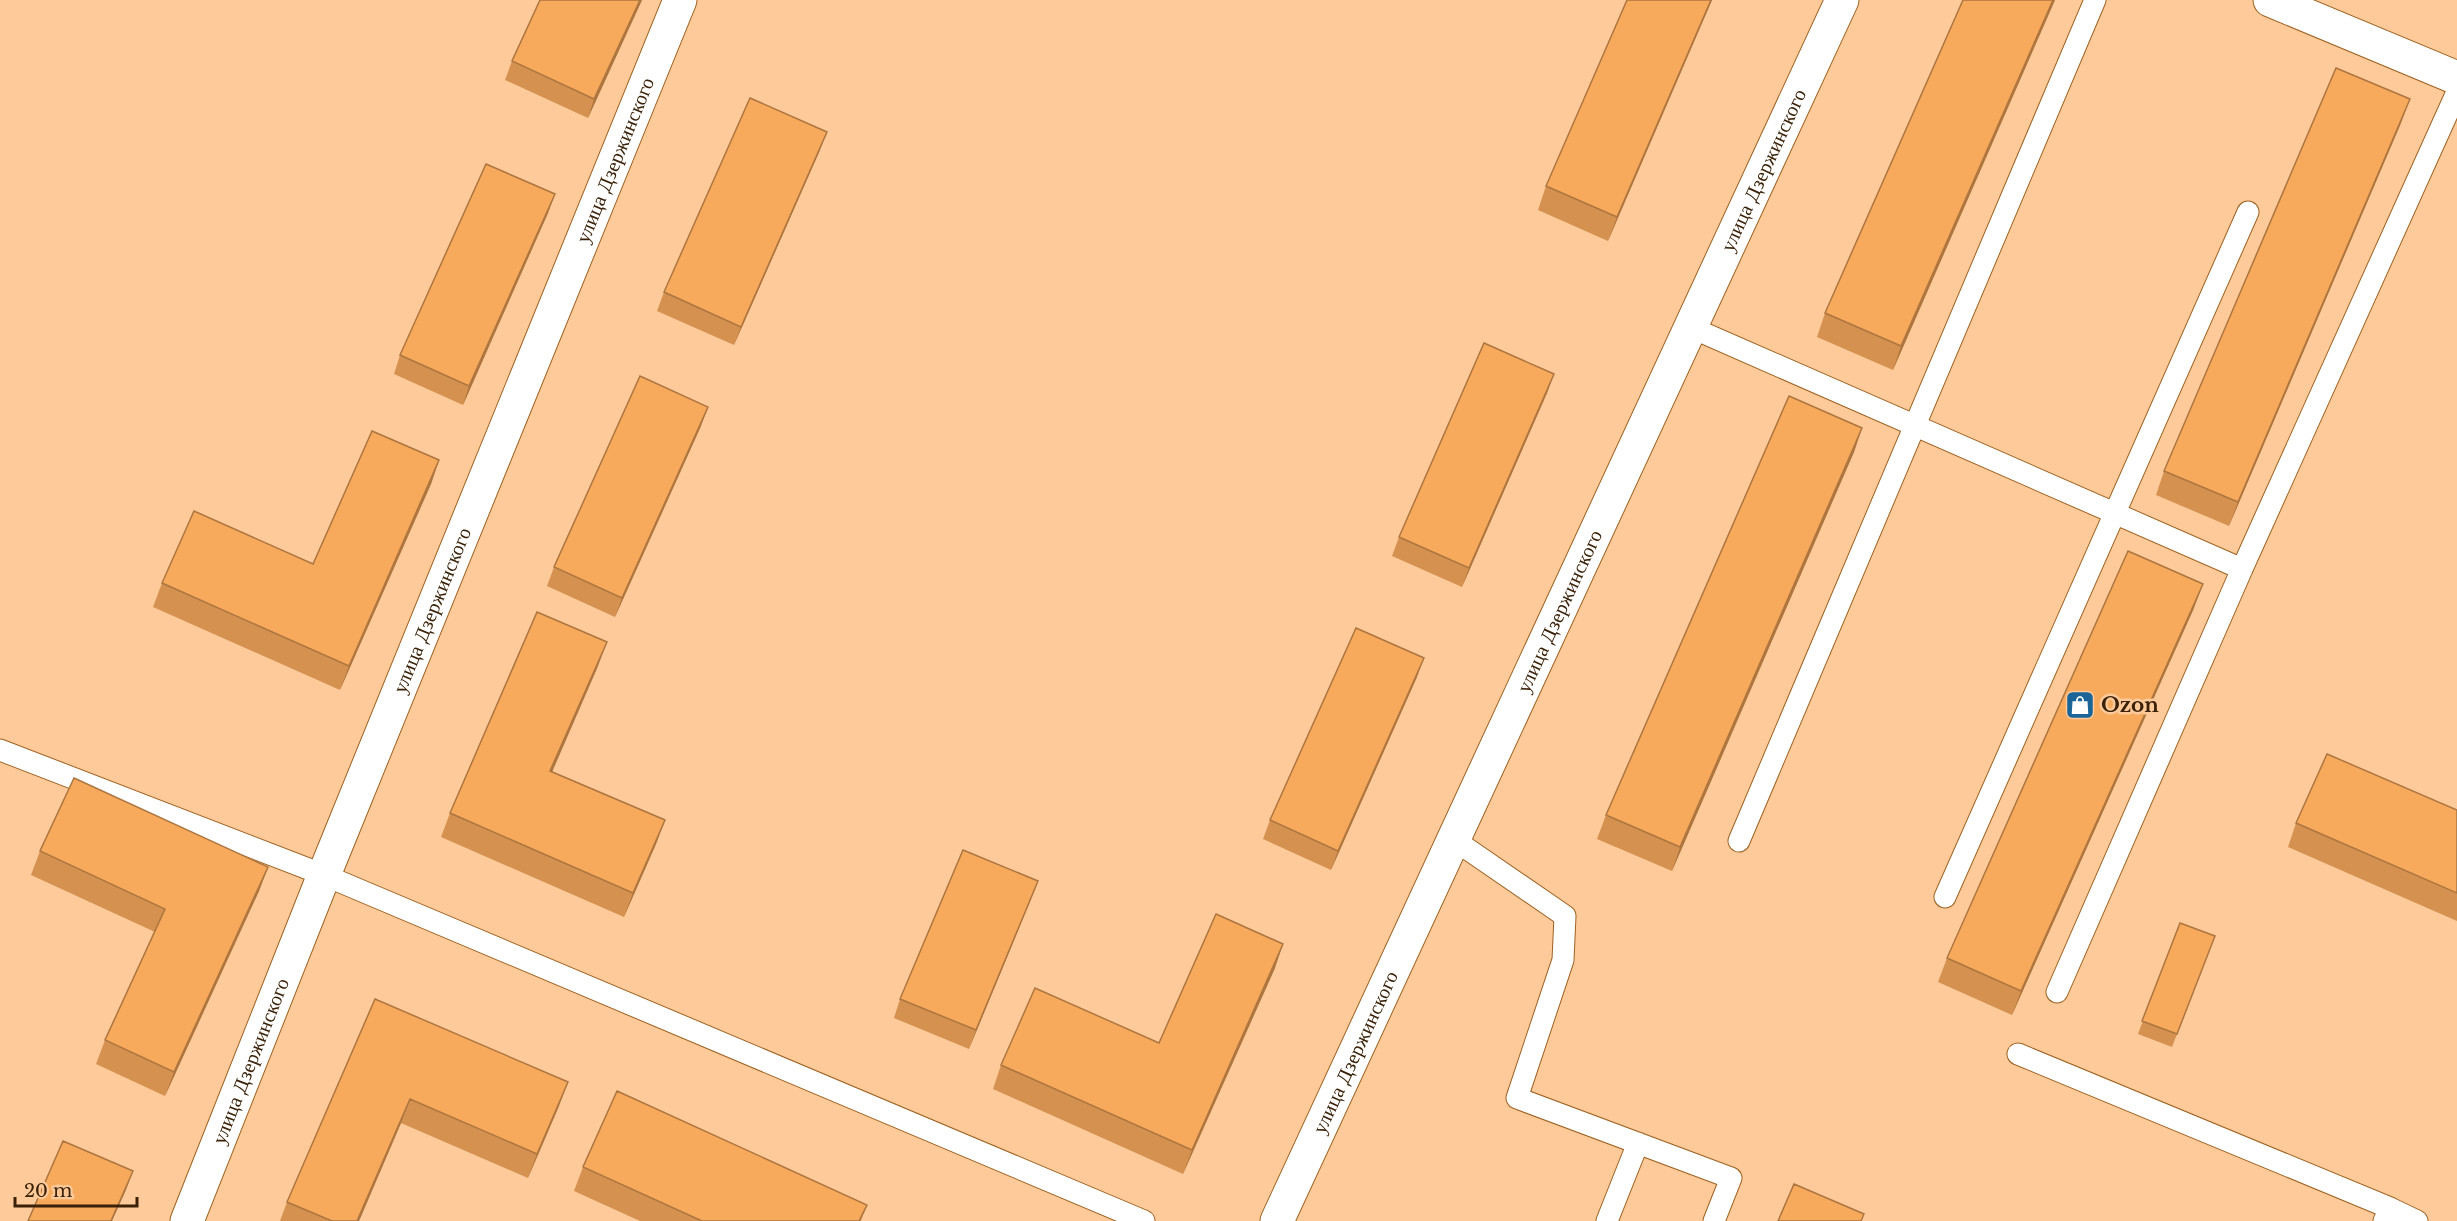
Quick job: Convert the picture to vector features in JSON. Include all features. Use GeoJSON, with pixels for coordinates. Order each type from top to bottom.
{"type":"FeatureCollection","features":[{"type":"Feature","properties":{"kind":"street","name":"улица Дзержинского"},"geometry":{"type":"LineString","coordinates":[[187,1221],[324,875],[680,0]]}},
{"type":"Feature","properties":{"kind":"street","name":"улица Дзержинского"},"geometry":{"type":"LineString","coordinates":[[1277,1221],[1842,0]]}},
{"type":"Feature","properties":{"kind":"street"},"geometry":{"type":"LineString","coordinates":[[2270,0],[2457,78]]}},
{"type":"Feature","properties":{"kind":"lane"},"geometry":{"type":"LineString","coordinates":[[1739,841],[2095,0]]}},
{"type":"Feature","properties":{"kind":"lane"},"geometry":{"type":"LineString","coordinates":[[2057,992],[2242,569],[2457,92]]}},
{"type":"Feature","properties":{"kind":"lane"},"geometry":{"type":"LineString","coordinates":[[1945,897],[2248,212]]}},
{"type":"Feature","properties":{"kind":"lane"},"geometry":{"type":"LineString","coordinates":[[1690,327],[2242,569]]}},
{"type":"Feature","properties":{"kind":"lane"},"geometry":{"type":"LineString","coordinates":[[0,750],[324,875],[1144,1221]]}},
{"type":"Feature","properties":{"kind":"lane"},"geometry":{"type":"LineString","coordinates":[[1453,839],[1565,916],[1563,960],[1517,1098],[1731,1178],[1714,1221]]}},
{"type":"Feature","properties":{"kind":"lane"},"geometry":{"type":"LineString","coordinates":[[2018,1054],[2387,1215],[2417,1221]]}},
{"type":"Feature","properties":{"kind":"lane"},"geometry":{"type":"LineString","coordinates":[[1607,1221],[1638,1143]]}},
{"type":"Feature","properties":{"kind":"building"},"geometry":{"type":"Polygon","coordinates":[[[540,0],[640,0],[594,99],[512,61],[540,0]]]}},
{"type":"Feature","properties":{"kind":"building"},"geometry":{"type":"Polygon","coordinates":[[[1627,0],[1711,0],[1617,217],[1546,186],[1627,0]]]}},
{"type":"Feature","properties":{"kind":"building"},"geometry":{"type":"Polygon","coordinates":[[[1963,0],[2053,0],[1901,346],[1825,313],[1963,0]]]}},
{"type":"Feature","properties":{"kind":"building"},"geometry":{"type":"Polygon","coordinates":[[[2336,68],[2410,99],[2238,502],[2164,471],[2336,68]]]}},
{"type":"Feature","properties":{"kind":"building"},"geometry":{"type":"Polygon","coordinates":[[[750,98],[827,132],[741,327],[664,292],[750,98]]]}},
{"type":"Feature","properties":{"kind":"building"},"geometry":{"type":"Polygon","coordinates":[[[486,164],[555,194],[469,386],[400,355],[486,164]]]}},
{"type":"Feature","properties":{"kind":"building"},"geometry":{"type":"Polygon","coordinates":[[[1484,343],[1554,374],[1469,568],[1399,537],[1484,343]]]}},
{"type":"Feature","properties":{"kind":"building"},"geometry":{"type":"Polygon","coordinates":[[[640,376],[708,407],[622,598],[554,567],[640,376]]]}},
{"type":"Feature","properties":{"kind":"building"},"geometry":{"type":"Polygon","coordinates":[[[1789,396],[1862,428],[1680,847],[1606,815],[1789,396]]]}},
{"type":"Feature","properties":{"kind":"building"},"geometry":{"type":"Polygon","coordinates":[[[372,431],[439,460],[349,666],[162,583],[194,511],[313,564],[372,431]]]}},
{"type":"Feature","properties":{"kind":"building"},"geometry":{"type":"Polygon","coordinates":[[[2128,551],[2203,584],[2021,991],[1947,958],[2128,551]]]}},
{"type":"Feature","properties":{"kind":"building"},"geometry":{"type":"Polygon","coordinates":[[[537,612],[607,642],[550,771],[665,820],[633,893],[450,813],[537,612]]]}},
{"type":"Feature","properties":{"kind":"building"},"geometry":{"type":"Polygon","coordinates":[[[1356,628],[1424,658],[1338,851],[1270,820],[1356,628]]]}},
{"type":"Feature","properties":{"kind":"building"},"geometry":{"type":"Polygon","coordinates":[[[2327,754],[2457,810],[2457,893],[2296,823],[2327,754]]]}},
{"type":"Feature","properties":{"kind":"building"},"geometry":{"type":"Polygon","coordinates":[[[74,778],[268,867],[174,1072],[105,1040],[165,909],[40,851],[74,778]]]}},
{"type":"Feature","properties":{"kind":"building"},"geometry":{"type":"Polygon","coordinates":[[[963,850],[1038,881],[976,1030],[900,999],[963,850]]]}},
{"type":"Feature","properties":{"kind":"building"},"geometry":{"type":"Polygon","coordinates":[[[1216,914],[1283,944],[1192,1150],[1001,1065],[1035,988],[1159,1043],[1216,914]]]}},
{"type":"Feature","properties":{"kind":"building"},"geometry":{"type":"Polygon","coordinates":[[[2180,923],[2215,936],[2177,1034],[2142,1021],[2180,923]]]}},
{"type":"Feature","properties":{"kind":"building"},"geometry":{"type":"Polygon","coordinates":[[[375,999],[568,1082],[537,1154],[410,1099],[357,1221],[332,1221],[287,1202],[375,999]]]}},
{"type":"Feature","properties":{"kind":"building"},"geometry":{"type":"Polygon","coordinates":[[[617,1091],[867,1205],[859,1221],[702,1221],[583,1167],[617,1091]]]}},
{"type":"Feature","properties":{"kind":"building"},"geometry":{"type":"Polygon","coordinates":[[[63,1141],[133,1171],[111,1221],[28,1221],[63,1141]]]}},
{"type":"Feature","properties":{"kind":"building"},"geometry":{"type":"Polygon","coordinates":[[[1794,1184],[1864,1214],[1861,1221],[1778,1221],[1794,1184]]]}},
{"type":"Feature","properties":{"kind":"place","name":"Ozon"},"geometry":{"type":"Point","coordinates":[2080,705]}}]}
